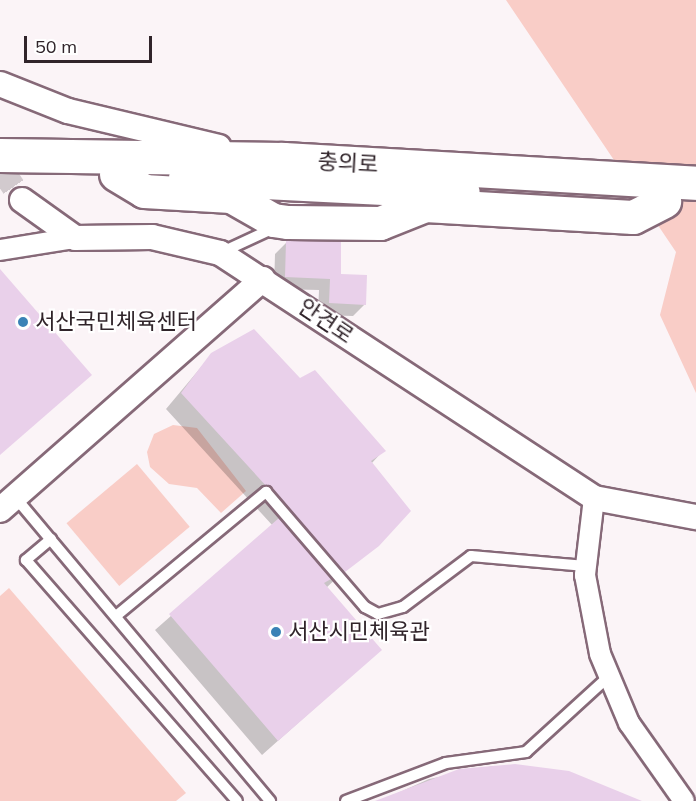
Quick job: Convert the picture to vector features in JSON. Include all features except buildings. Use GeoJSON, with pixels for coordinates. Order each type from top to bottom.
{"type":"FeatureCollection","features":[{"type":"Feature","properties":{"kind":"highway","name":"충의로"},"geometry":{"type":"LineString","coordinates":[[0,155],[283,159],[696,183]]}},
{"type":"Feature","properties":{"kind":"highway","name":"충의로"},"geometry":{"type":"LineString","coordinates":[[0,172],[116,174],[680,202]]}},
{"type":"Feature","properties":{"kind":"highway"},"geometry":{"type":"LineString","coordinates":[[116,174],[144,191],[231,196],[273,220],[288,222],[380,223],[425,206],[633,217],[680,202]]}},
{"type":"Feature","properties":{"kind":"street"},"geometry":{"type":"LineString","coordinates":[[0,84],[68,111],[152,134],[283,159]]}},
{"type":"Feature","properties":{"kind":"street"},"geometry":{"type":"LineString","coordinates":[[22,200],[75,238]]}},
{"type":"Feature","properties":{"kind":"street","name":"안견로"},"geometry":{"type":"LineString","coordinates":[[75,238],[152,237],[220,253],[263,279],[594,498],[696,517]]}},
{"type":"Feature","properties":{"kind":"street"},"geometry":{"type":"LineString","coordinates":[[0,250],[75,238]]}},
{"type":"Feature","properties":{"kind":"street"},"geometry":{"type":"LineString","coordinates":[[8,504],[263,279]]}},
{"type":"Feature","properties":{"kind":"street"},"geometry":{"type":"LineString","coordinates":[[594,498],[585,566],[590,614],[608,677],[638,740],[684,801]]}},
{"type":"Feature","properties":{"kind":"lane"},"geometry":{"type":"LineString","coordinates":[[220,253],[288,222]]}},
{"type":"Feature","properties":{"kind":"lane"},"geometry":{"type":"LineString","coordinates":[[116,615],[266,492],[365,607],[378,614],[404,607],[471,556],[585,566]]}},
{"type":"Feature","properties":{"kind":"lane"},"geometry":{"type":"LineString","coordinates":[[8,504],[51,539],[270,801]]}},
{"type":"Feature","properties":{"kind":"lane"},"geometry":{"type":"LineString","coordinates":[[51,539],[26,560],[237,801]]}},
{"type":"Feature","properties":{"kind":"lane"},"geometry":{"type":"LineString","coordinates":[[346,801],[446,763],[525,753],[608,677]]}},
{"type":"Feature","properties":{"kind":"shaded area"},"geometry":{"type":"Polygon","coordinates":[[[506,0],[696,0],[696,393],[660,315],[676,252],[506,0]]]}},
{"type":"Feature","properties":{"kind":"shaded area"},"geometry":{"type":"Polygon","coordinates":[[[173,425],[197,428],[246,491],[221,513],[197,488],[169,484],[150,467],[147,452],[154,434],[173,425]]]}},
{"type":"Feature","properties":{"kind":"shaded area"},"geometry":{"type":"Polygon","coordinates":[[[137,464],[190,527],[119,586],[67,523],[137,464]]]}},
{"type":"Feature","properties":{"kind":"shaded area"},"geometry":{"type":"Polygon","coordinates":[[[9,588],[186,793],[176,801],[0,801],[0,596],[9,588]]]}},
{"type":"Feature","properties":{"kind":"tunnel"},"geometry":{"type":"LineString","coordinates":[[0,167],[22,200]]}},
{"type":"Feature","properties":{"kind":"place","name":"서산국민체육센터"},"geometry":{"type":"Point","coordinates":[23,322]}},
{"type":"Feature","properties":{"kind":"place","name":"서산시민체육관"},"geometry":{"type":"Point","coordinates":[276,632]}}]}
